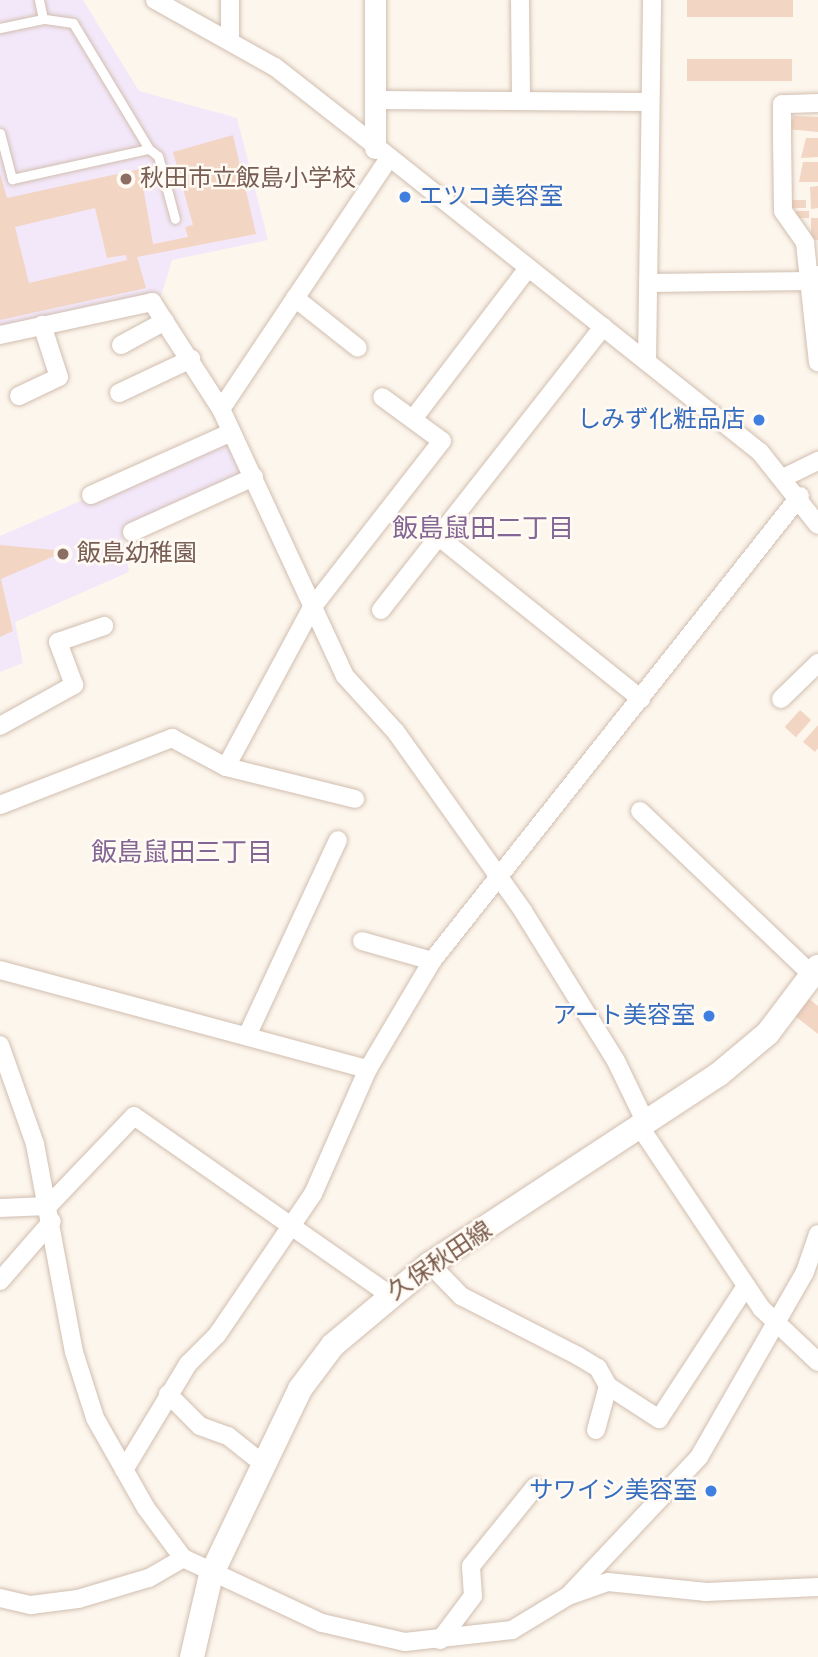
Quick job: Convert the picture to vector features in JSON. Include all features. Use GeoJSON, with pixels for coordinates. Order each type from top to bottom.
{"type":"FeatureCollection","features":[{"type":"Feature","properties":{"kind":"main road","name":"久保秋田線"},"geometry":{"type":"LineString","coordinates":[[192,1657],[211,1575],[262,1463],[309,1378],[333,1345],[430,1264],[643,1125],[768,1033],[815,972]]}},
{"type":"Feature","properties":{"kind":"street"},"geometry":{"type":"LineString","coordinates":[[230,0],[230,38]]}},
{"type":"Feature","properties":{"kind":"street"},"geometry":{"type":"LineString","coordinates":[[221,409],[295,298],[381,154],[376,100],[375,0]]}},
{"type":"Feature","properties":{"kind":"street"},"geometry":{"type":"LineString","coordinates":[[520,0],[521,101]]}},
{"type":"Feature","properties":{"kind":"street"},"geometry":{"type":"LineString","coordinates":[[648,362],[652,0]]}},
{"type":"Feature","properties":{"kind":"street"},"geometry":{"type":"LineString","coordinates":[[163,2],[230,38],[648,362],[785,477],[818,525]]}},
{"type":"Feature","properties":{"kind":"street"},"geometry":{"type":"LineString","coordinates":[[376,100],[649,102]]}},
{"type":"Feature","properties":{"kind":"street"},"geometry":{"type":"LineString","coordinates":[[818,103],[782,104],[783,211],[805,243],[814,278],[818,362]]}},
{"type":"Feature","properties":{"kind":"street"},"geometry":{"type":"LineString","coordinates":[[413,419],[528,268]]}},
{"type":"Feature","properties":{"kind":"street"},"geometry":{"type":"LineString","coordinates":[[650,283],[814,278]]}},
{"type":"Feature","properties":{"kind":"street"},"geometry":{"type":"LineString","coordinates":[[295,298],[358,348]]}},
{"type":"Feature","properties":{"kind":"street"},"geometry":{"type":"LineString","coordinates":[[0,335],[152,302],[221,409],[254,477],[311,609],[345,676],[396,732],[498,874],[616,1061],[643,1125],[746,1286],[774,1319],[818,1362]]}},
{"type":"Feature","properties":{"kind":"street"},"geometry":{"type":"LineString","coordinates":[[121,345],[165,321]]}},
{"type":"Feature","properties":{"kind":"street"},"geometry":{"type":"LineString","coordinates":[[19,396],[59,377],[42,325]]}},
{"type":"Feature","properties":{"kind":"street"},"geometry":{"type":"LineString","coordinates":[[381,610],[603,327]]}},
{"type":"Feature","properties":{"kind":"street"},"geometry":{"type":"LineString","coordinates":[[119,393],[191,359]]}},
{"type":"Feature","properties":{"kind":"street"},"geometry":{"type":"LineString","coordinates":[[226,767],[311,609],[442,441],[382,397]]}},
{"type":"Feature","properties":{"kind":"street"},"geometry":{"type":"LineString","coordinates":[[91,495],[232,432]]}},
{"type":"Feature","properties":{"kind":"street"},"geometry":{"type":"LineString","coordinates":[[785,477],[818,461]]}},
{"type":"Feature","properties":{"kind":"street"},"geometry":{"type":"LineString","coordinates":[[132,532],[254,477]]}},
{"type":"Feature","properties":{"kind":"street"},"geometry":{"type":"LineString","coordinates":[[124,1470],[168,1394],[217,1335],[313,1194],[368,1069],[432,961],[498,874],[641,699],[800,496]]}},
{"type":"Feature","properties":{"kind":"street"},"geometry":{"type":"LineString","coordinates":[[439,537],[641,699]]}},
{"type":"Feature","properties":{"kind":"street"},"geometry":{"type":"LineString","coordinates":[[0,726],[74,685],[58,642],[104,626]]}},
{"type":"Feature","properties":{"kind":"street"},"geometry":{"type":"LineString","coordinates":[[781,699],[815,674]]}},
{"type":"Feature","properties":{"kind":"street"},"geometry":{"type":"LineString","coordinates":[[0,805],[172,738],[226,767],[355,799]]}},
{"type":"Feature","properties":{"kind":"street"},"geometry":{"type":"LineString","coordinates":[[640,811],[815,972]]}},
{"type":"Feature","properties":{"kind":"street"},"geometry":{"type":"LineString","coordinates":[[247,1036],[338,840]]}},
{"type":"Feature","properties":{"kind":"street"},"geometry":{"type":"LineString","coordinates":[[362,941],[432,961]]}},
{"type":"Feature","properties":{"kind":"street"},"geometry":{"type":"LineString","coordinates":[[0,970],[368,1069]]}},
{"type":"Feature","properties":{"kind":"street"},"geometry":{"type":"LineString","coordinates":[[0,1045],[35,1144],[74,1352],[95,1418],[124,1470],[183,1558],[211,1575],[322,1623],[410,1649],[440,1640],[512,1630],[568,1596],[608,1582],[706,1592],[818,1587]]}},
{"type":"Feature","properties":{"kind":"street"},"geometry":{"type":"LineString","coordinates":[[0,1281],[50,1214],[134,1116],[390,1295]]}},
{"type":"Feature","properties":{"kind":"street"},"geometry":{"type":"LineString","coordinates":[[0,1208],[50,1214]]}},
{"type":"Feature","properties":{"kind":"street"},"geometry":{"type":"LineString","coordinates":[[568,1596],[699,1457],[774,1319],[812,1275],[818,1234]]}},
{"type":"Feature","properties":{"kind":"street"},"geometry":{"type":"LineString","coordinates":[[430,1264],[461,1297],[598,1368],[608,1386],[659,1419],[746,1286]]}},
{"type":"Feature","properties":{"kind":"street"},"geometry":{"type":"LineString","coordinates":[[596,1430],[608,1386]]}},
{"type":"Feature","properties":{"kind":"street"},"geometry":{"type":"LineString","coordinates":[[168,1394],[200,1426],[228,1436],[262,1463]]}},
{"type":"Feature","properties":{"kind":"street"},"geometry":{"type":"LineString","coordinates":[[440,1640],[472,1596],[471,1566],[535,1487]]}},
{"type":"Feature","properties":{"kind":"street"},"geometry":{"type":"LineString","coordinates":[[0,1598],[32,1605],[78,1599],[149,1578],[183,1558]]}},
{"type":"Feature","properties":{"kind":"lane"},"geometry":{"type":"LineString","coordinates":[[39,0],[43,19]]}},
{"type":"Feature","properties":{"kind":"lane"},"geometry":{"type":"LineString","coordinates":[[0,27],[43,19],[73,23],[149,149],[158,156],[175,219]]}},
{"type":"Feature","properties":{"kind":"lane"},"geometry":{"type":"LineString","coordinates":[[0,133],[12,179],[149,149]]}},
{"type":"Feature","properties":{"kind":"shaded area","name":"秋田市立飯島小学校"},"geometry":{"type":"Polygon","coordinates":[[[0,0],[83,0],[139,91],[237,118],[268,240],[172,260],[161,296],[0,330],[0,0]]]}},
{"type":"Feature","properties":{"kind":"shaded area","name":"飯島幼稚園"},"geometry":{"type":"Polygon","coordinates":[[[228,437],[247,475],[122,529],[129,572],[15,622],[23,663],[0,672],[0,536],[228,437]]]}},
{"type":"Feature","properties":{"kind":"building"},"geometry":{"type":"Polygon","coordinates":[[[687,0],[793,0],[793,17],[687,17],[687,0]]]}},
{"type":"Feature","properties":{"kind":"building"},"geometry":{"type":"Polygon","coordinates":[[[687,59],[792,59],[792,81],[687,81],[687,59]]]}},
{"type":"Feature","properties":{"kind":"building"},"geometry":{"type":"Polygon","coordinates":[[[794,116],[818,117],[818,132],[788,129],[794,116]]]}},
{"type":"Feature","properties":{"kind":"building"},"geometry":{"type":"Polygon","coordinates":[[[233,135],[256,234],[137,257],[146,288],[0,320],[0,173],[7,198],[140,169],[153,244],[188,237],[185,227],[193,225],[173,152],[233,135]],[[95,208],[15,227],[29,283],[127,260],[126,255],[107,258],[95,208]]]}},
{"type":"Feature","properties":{"kind":"building"},"geometry":{"type":"Polygon","coordinates":[[[806,138],[818,138],[818,157],[801,158],[806,138]]]}},
{"type":"Feature","properties":{"kind":"building"},"geometry":{"type":"Polygon","coordinates":[[[803,162],[818,162],[818,182],[799,182],[803,162]]]}},
{"type":"Feature","properties":{"kind":"building"},"geometry":{"type":"Polygon","coordinates":[[[818,186],[818,208],[811,209],[810,187],[818,186]]]}},
{"type":"Feature","properties":{"kind":"building"},"geometry":{"type":"Polygon","coordinates":[[[792,200],[806,200],[806,208],[792,208],[792,200]]]}},
{"type":"Feature","properties":{"kind":"building"},"geometry":{"type":"Polygon","coordinates":[[[796,211],[809,211],[809,218],[796,218],[796,211]]]}},
{"type":"Feature","properties":{"kind":"building"},"geometry":{"type":"Polygon","coordinates":[[[811,218],[818,218],[818,240],[811,240],[811,218]]]}},
{"type":"Feature","properties":{"kind":"building","name":"飯島幼稚園"},"geometry":{"type":"Polygon","coordinates":[[[0,545],[66,551],[1,579],[13,631],[0,637],[0,545]]]}},
{"type":"Feature","properties":{"kind":"building"},"geometry":{"type":"Polygon","coordinates":[[[800,710],[811,720],[796,737],[785,727],[800,710]]]}},
{"type":"Feature","properties":{"kind":"building"},"geometry":{"type":"Polygon","coordinates":[[[818,725],[818,748],[815,752],[803,742],[818,725]]]}},
{"type":"Feature","properties":{"kind":"building"},"geometry":{"type":"Polygon","coordinates":[[[809,999],[818,1006],[818,1034],[795,1016],[809,999]]]}},
{"type":"Feature","properties":{"kind":"place","name":"秋田市立飯島小学校"},"geometry":{"type":"Point","coordinates":[126,179]}},
{"type":"Feature","properties":{"kind":"place","name":"エツコ美容室"},"geometry":{"type":"Point","coordinates":[405,197]}},
{"type":"Feature","properties":{"kind":"place","name":"しみず化粧品店"},"geometry":{"type":"Point","coordinates":[759,420]}},
{"type":"Feature","properties":{"kind":"place","name":"飯島幼稚園"},"geometry":{"type":"Point","coordinates":[63,554]}},
{"type":"Feature","properties":{"kind":"place","name":"アート美容室"},"geometry":{"type":"Point","coordinates":[709,1016]}},
{"type":"Feature","properties":{"kind":"place","name":"サワイシ美容室"},"geometry":{"type":"Point","coordinates":[711,1491]}},
{"type":"Feature","properties":{"kind":"district","name":"飯島鼠田二丁目"},"geometry":{"type":"Point","coordinates":[483,529]}},
{"type":"Feature","properties":{"kind":"district","name":"飯島鼠田三丁目"},"geometry":{"type":"Point","coordinates":[182,853]}}]}
